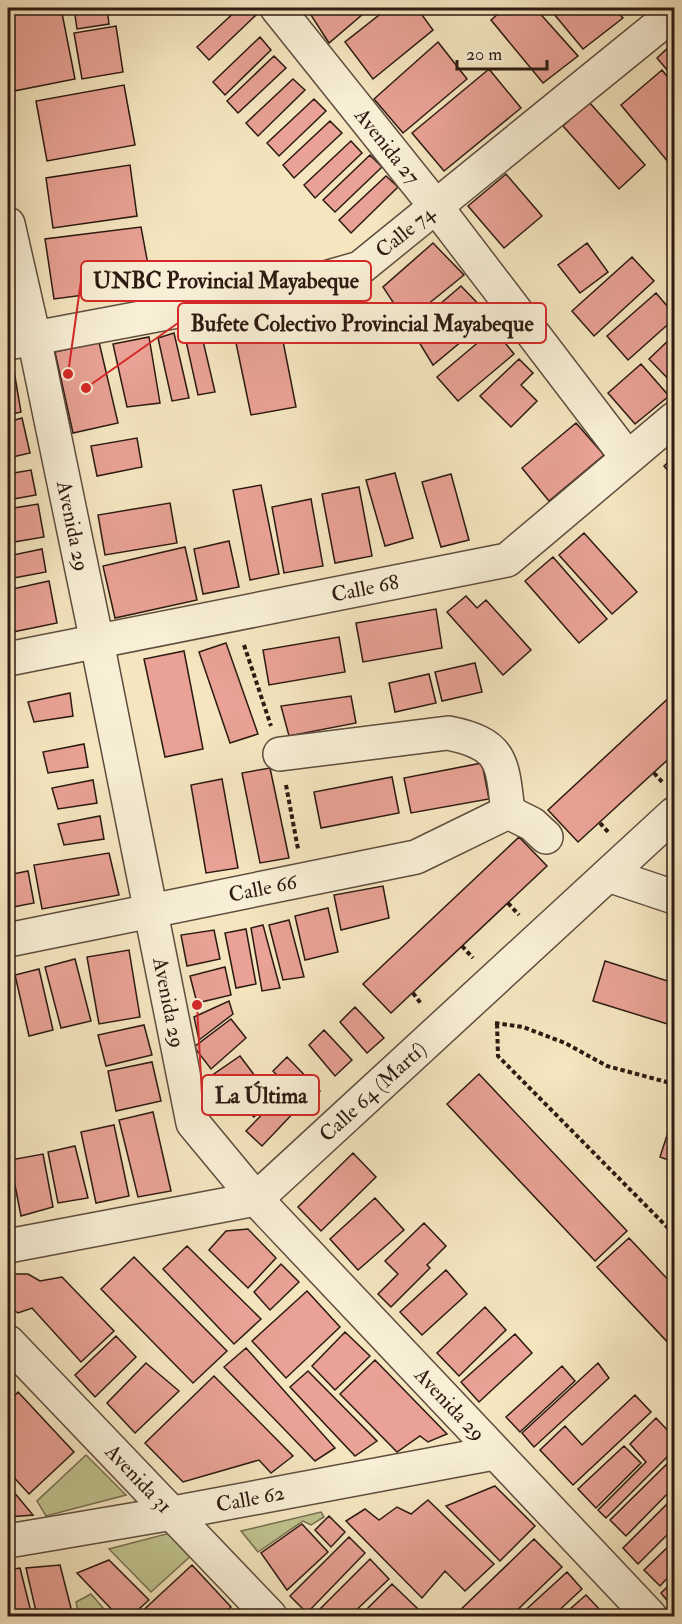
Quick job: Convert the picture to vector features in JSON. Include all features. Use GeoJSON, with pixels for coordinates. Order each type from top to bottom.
{"type":"FeatureCollection","features":[{"type":"Feature","properties":{"kind":"street","name":"Avenida 27"},"geometry":{"type":"LineString","coordinates":[[277,8],[437,208],[627,457]]}},
{"type":"Feature","properties":{"kind":"street","name":"Calle 74"},"geometry":{"type":"LineString","coordinates":[[21,340],[273,293],[360,268],[437,208],[675,13]]}},
{"type":"Feature","properties":{"kind":"street","name":"Avenida 29"},"geometry":{"type":"LineString","coordinates":[[8,224],[21,340],[97,642],[193,1124],[256,1198],[650,1617]]}},
{"type":"Feature","properties":{"kind":"street","name":"Calle 68"},"geometry":{"type":"LineString","coordinates":[[8,659],[507,560],[675,419]]}},
{"type":"Feature","properties":{"kind":"street"},"geometry":{"type":"LineString","coordinates":[[280,754],[448,733],[471,738],[490,747],[499,762],[508,812],[532,824],[546,837]]}},
{"type":"Feature","properties":{"kind":"street","name":"Calle 66"},"geometry":{"type":"LineString","coordinates":[[8,940],[416,857],[508,812]]}},
{"type":"Feature","properties":{"kind":"street","name":"Calle 64 (Martí)"},"geometry":{"type":"LineString","coordinates":[[256,1198],[675,814]]}},
{"type":"Feature","properties":{"kind":"street"},"geometry":{"type":"LineString","coordinates":[[608,875],[675,897]]}},
{"type":"Feature","properties":{"kind":"street"},"geometry":{"type":"LineString","coordinates":[[8,1246],[256,1198]]}},
{"type":"Feature","properties":{"kind":"street","name":"Avenida 31"},"geometry":{"type":"LineString","coordinates":[[8,1342],[270,1617]]}},
{"type":"Feature","properties":{"kind":"street","name":"Calle 62"},"geometry":{"type":"LineString","coordinates":[[8,1541],[173,1513],[494,1453]]}},
{"type":"Feature","properties":{"kind":"path"},"geometry":{"type":"LineString","coordinates":[[463,1008],[497,1024],[523,1027],[565,1043],[607,1066],[675,1084]]}},
{"type":"Feature","properties":{"kind":"path"},"geometry":{"type":"LineString","coordinates":[[497,1024],[498,1056],[675,1234]]}},
{"type":"Feature","properties":{"kind":"green space"},"geometry":{"type":"Polygon","coordinates":[[[86,1455],[126,1495],[46,1516],[37,1501],[86,1455]]]}},
{"type":"Feature","properties":{"kind":"green space"},"geometry":{"type":"Polygon","coordinates":[[[321,1512],[324,1517],[311,1525],[303,1521],[258,1552],[241,1531],[321,1512]]]}},
{"type":"Feature","properties":{"kind":"green space"},"geometry":{"type":"Polygon","coordinates":[[[174,1532],[193,1554],[151,1592],[109,1549],[174,1532]]]}},
{"type":"Feature","properties":{"kind":"green space"},"geometry":{"type":"Polygon","coordinates":[[[91,1594],[110,1616],[79,1616],[76,1602],[91,1594]]]}},
{"type":"Feature","properties":{"kind":"building"},"geometry":{"type":"Polygon","coordinates":[[[8,8],[61,8],[75,79],[14,91],[8,57],[8,8]]]}},
{"type":"Feature","properties":{"kind":"building"},"geometry":{"type":"Polygon","coordinates":[[[74,8],[107,8],[109,24],[77,29],[74,8]]]}},
{"type":"Feature","properties":{"kind":"building"},"geometry":{"type":"Polygon","coordinates":[[[239,8],[249,8],[256,15],[209,60],[197,47],[239,8]]]}},
{"type":"Feature","properties":{"kind":"building"},"geometry":{"type":"Polygon","coordinates":[[[314,8],[370,8],[329,43],[309,12],[314,8]]]}},
{"type":"Feature","properties":{"kind":"building"},"geometry":{"type":"Polygon","coordinates":[[[388,8],[417,8],[433,30],[373,79],[345,42],[388,8]]]}},
{"type":"Feature","properties":{"kind":"building"},"geometry":{"type":"Polygon","coordinates":[[[505,8],[535,8],[578,56],[543,83],[491,20],[505,8]]]}},
{"type":"Feature","properties":{"kind":"building"},"geometry":{"type":"Polygon","coordinates":[[[549,8],[614,8],[623,18],[583,49],[549,8]]]}},
{"type":"Feature","properties":{"kind":"building"},"geometry":{"type":"Polygon","coordinates":[[[116,26],[123,72],[82,79],[74,33],[116,26]]]}},
{"type":"Feature","properties":{"kind":"building"},"geometry":{"type":"Polygon","coordinates":[[[260,37],[271,50],[225,95],[213,82],[260,37]]]}},
{"type":"Feature","properties":{"kind":"building"},"geometry":{"type":"Polygon","coordinates":[[[438,42],[467,79],[403,133],[374,99],[438,42]]]}},
{"type":"Feature","properties":{"kind":"building"},"geometry":{"type":"Polygon","coordinates":[[[670,46],[674,52],[674,78],[657,58],[670,46]]]}},
{"type":"Feature","properties":{"kind":"building"},"geometry":{"type":"Polygon","coordinates":[[[274,56],[286,68],[238,113],[227,101],[274,56]]]}},
{"type":"Feature","properties":{"kind":"building"},"geometry":{"type":"Polygon","coordinates":[[[489,69],[521,108],[444,171],[412,133],[489,69]]]}},
{"type":"Feature","properties":{"kind":"building"},"geometry":{"type":"Polygon","coordinates":[[[662,70],[674,85],[674,159],[669,163],[621,105],[662,70]]]}},
{"type":"Feature","properties":{"kind":"building"},"geometry":{"type":"Polygon","coordinates":[[[293,79],[305,90],[258,136],[246,123],[293,79]]]}},
{"type":"Feature","properties":{"kind":"building"},"geometry":{"type":"Polygon","coordinates":[[[124,85],[135,145],[47,161],[36,101],[124,85]]]}},
{"type":"Feature","properties":{"kind":"building"},"geometry":{"type":"Polygon","coordinates":[[[314,99],[326,111],[279,156],[267,143],[314,99]]]}},
{"type":"Feature","properties":{"kind":"building"},"geometry":{"type":"Polygon","coordinates":[[[589,102],[645,165],[619,189],[563,126],[589,102]]]}},
{"type":"Feature","properties":{"kind":"building"},"geometry":{"type":"Polygon","coordinates":[[[330,121],[342,133],[294,178],[283,165],[330,121]]]}},
{"type":"Feature","properties":{"kind":"building"},"geometry":{"type":"Polygon","coordinates":[[[351,141],[362,153],[315,198],[304,185],[351,141]]]}},
{"type":"Feature","properties":{"kind":"building"},"geometry":{"type":"Polygon","coordinates":[[[370,155],[382,167],[335,212],[323,200],[370,155]]]}},
{"type":"Feature","properties":{"kind":"building"},"geometry":{"type":"Polygon","coordinates":[[[130,165],[137,216],[53,228],[46,178],[130,165]]]}},
{"type":"Feature","properties":{"kind":"building"},"geometry":{"type":"Polygon","coordinates":[[[506,174],[542,216],[504,248],[468,206],[506,174]]]}},
{"type":"Feature","properties":{"kind":"building"},"geometry":{"type":"Polygon","coordinates":[[[386,176],[398,187],[351,233],[339,220],[386,176]]]}},
{"type":"Feature","properties":{"kind":"building"},"geometry":{"type":"Polygon","coordinates":[[[141,227],[152,286],[54,299],[45,239],[141,227]]]}},
{"type":"Feature","properties":{"kind":"building"},"geometry":{"type":"Polygon","coordinates":[[[433,243],[464,275],[406,322],[383,287],[433,243]]]}},
{"type":"Feature","properties":{"kind":"building"},"geometry":{"type":"Polygon","coordinates":[[[587,243],[608,272],[580,293],[558,265],[587,243]]]}},
{"type":"Feature","properties":{"kind":"building"},"geometry":{"type":"Polygon","coordinates":[[[632,257],[654,281],[594,336],[572,311],[632,257]]]}},
{"type":"Feature","properties":{"kind":"building"},"geometry":{"type":"Polygon","coordinates":[[[461,286],[491,317],[433,365],[411,329],[461,286]]]}},
{"type":"Feature","properties":{"kind":"building"},"geometry":{"type":"Polygon","coordinates":[[[656,293],[674,314],[674,319],[628,360],[607,336],[656,293]]]}},
{"type":"Feature","properties":{"kind":"building"},"geometry":{"type":"Polygon","coordinates":[[[200,328],[215,392],[198,395],[184,332],[200,328]]]}},
{"type":"Feature","properties":{"kind":"building"},"geometry":{"type":"Polygon","coordinates":[[[494,329],[514,354],[458,401],[437,377],[494,329]]]}},
{"type":"Feature","properties":{"kind":"building"},"geometry":{"type":"Polygon","coordinates":[[[281,331],[296,407],[251,415],[235,338],[281,331]]]}},
{"type":"Feature","properties":{"kind":"building"},"geometry":{"type":"Polygon","coordinates":[[[174,333],[189,398],[172,401],[158,338],[174,333]]]}},
{"type":"Feature","properties":{"kind":"building"},"geometry":{"type":"Polygon","coordinates":[[[674,335],[674,385],[649,359],[674,335]]]}},
{"type":"Feature","properties":{"kind":"building"},"geometry":{"type":"Polygon","coordinates":[[[149,337],[160,403],[127,407],[113,344],[149,337]]]}},
{"type":"Feature","properties":{"kind":"building"},"geometry":{"type":"Polygon","coordinates":[[[99,342],[118,423],[73,433],[55,352],[99,342]]]}},
{"type":"Feature","properties":{"kind":"building"},"geometry":{"type":"Polygon","coordinates":[[[519,359],[533,373],[521,385],[537,401],[511,427],[480,396],[519,359]]]}},
{"type":"Feature","properties":{"kind":"building"},"geometry":{"type":"Polygon","coordinates":[[[641,364],[669,396],[635,424],[608,393],[641,364]]]}},
{"type":"Feature","properties":{"kind":"building"},"geometry":{"type":"Polygon","coordinates":[[[13,365],[21,412],[8,415],[8,366],[13,365]]]}},
{"type":"Feature","properties":{"kind":"building"},"geometry":{"type":"Polygon","coordinates":[[[22,418],[30,453],[8,458],[8,422],[22,418]]]}},
{"type":"Feature","properties":{"kind":"building"},"geometry":{"type":"Polygon","coordinates":[[[576,423],[604,455],[549,501],[522,468],[576,423]]]}},
{"type":"Feature","properties":{"kind":"building"},"geometry":{"type":"Polygon","coordinates":[[[137,438],[142,467],[97,476],[91,446],[137,438]]]}},
{"type":"Feature","properties":{"kind":"building"},"geometry":{"type":"Polygon","coordinates":[[[674,457],[674,478],[664,466],[674,457]]]}},
{"type":"Feature","properties":{"kind":"building"},"geometry":{"type":"Polygon","coordinates":[[[31,470],[36,495],[8,500],[8,474],[31,470]]]}},
{"type":"Feature","properties":{"kind":"building"},"geometry":{"type":"Polygon","coordinates":[[[395,473],[413,538],[385,546],[366,480],[395,473]]]}},
{"type":"Feature","properties":{"kind":"building"},"geometry":{"type":"Polygon","coordinates":[[[451,474],[469,540],[441,547],[422,482],[451,474]]]}},
{"type":"Feature","properties":{"kind":"building"},"geometry":{"type":"Polygon","coordinates":[[[261,485],[279,574],[250,580],[233,490],[261,485]]]}},
{"type":"Feature","properties":{"kind":"building"},"geometry":{"type":"Polygon","coordinates":[[[359,487],[372,556],[335,563],[322,494],[359,487]]]}},
{"type":"Feature","properties":{"kind":"building"},"geometry":{"type":"Polygon","coordinates":[[[311,499],[323,566],[284,573],[272,507],[311,499]]]}},
{"type":"Feature","properties":{"kind":"building"},"geometry":{"type":"Polygon","coordinates":[[[170,503],[177,543],[105,555],[98,515],[170,503]]]}},
{"type":"Feature","properties":{"kind":"building"},"geometry":{"type":"Polygon","coordinates":[[[38,504],[44,537],[8,543],[8,509],[38,504]]]}},
{"type":"Feature","properties":{"kind":"building"},"geometry":{"type":"Polygon","coordinates":[[[584,533],[637,592],[612,614],[559,555],[584,533]]]}},
{"type":"Feature","properties":{"kind":"building"},"geometry":{"type":"Polygon","coordinates":[[[229,541],[239,587],[203,594],[194,549],[229,541]]]}},
{"type":"Feature","properties":{"kind":"building"},"geometry":{"type":"Polygon","coordinates":[[[185,547],[197,600],[115,618],[103,566],[185,547]]]}},
{"type":"Feature","properties":{"kind":"building"},"geometry":{"type":"Polygon","coordinates":[[[42,549],[46,572],[8,579],[8,556],[42,549]]]}},
{"type":"Feature","properties":{"kind":"building"},"geometry":{"type":"Polygon","coordinates":[[[553,557],[607,619],[579,643],[525,581],[553,557]]]}},
{"type":"Feature","properties":{"kind":"building"},"geometry":{"type":"Polygon","coordinates":[[[49,581],[57,623],[8,633],[8,590],[49,581]]]}},
{"type":"Feature","properties":{"kind":"building"},"geometry":{"type":"Polygon","coordinates":[[[466,596],[477,608],[486,600],[531,650],[503,675],[447,612],[466,596]]]}},
{"type":"Feature","properties":{"kind":"building"},"geometry":{"type":"Polygon","coordinates":[[[436,609],[442,648],[363,662],[356,623],[436,609]]]}},
{"type":"Feature","properties":{"kind":"building"},"geometry":{"type":"Polygon","coordinates":[[[339,637],[345,672],[269,685],[263,650],[339,637]]]}},
{"type":"Feature","properties":{"kind":"building"},"geometry":{"type":"Polygon","coordinates":[[[226,643],[258,734],[230,743],[199,652],[226,643]]]}},
{"type":"Feature","properties":{"kind":"building"},"geometry":{"type":"Polygon","coordinates":[[[184,651],[203,749],[165,757],[144,659],[184,651]]]}},
{"type":"Feature","properties":{"kind":"building"},"geometry":{"type":"Polygon","coordinates":[[[475,663],[482,692],[442,701],[435,672],[475,663]]]}},
{"type":"Feature","properties":{"kind":"building"},"geometry":{"type":"Polygon","coordinates":[[[429,674],[436,703],[395,712],[389,683],[429,674]]]}},
{"type":"Feature","properties":{"kind":"building"},"geometry":{"type":"Polygon","coordinates":[[[70,693],[73,716],[34,722],[28,702],[70,693]]]}},
{"type":"Feature","properties":{"kind":"building"},"geometry":{"type":"Polygon","coordinates":[[[674,693],[674,754],[578,842],[548,810],[674,693]]]}},
{"type":"Feature","properties":{"kind":"building"},"geometry":{"type":"Polygon","coordinates":[[[351,696],[356,723],[289,736],[281,706],[351,696]]]}},
{"type":"Feature","properties":{"kind":"building"},"geometry":{"type":"Polygon","coordinates":[[[84,744],[88,767],[48,773],[43,752],[84,744]]]}},
{"type":"Feature","properties":{"kind":"building"},"geometry":{"type":"Polygon","coordinates":[[[482,763],[489,799],[411,813],[404,778],[482,763]]]}},
{"type":"Feature","properties":{"kind":"building"},"geometry":{"type":"Polygon","coordinates":[[[270,768],[289,858],[260,863],[242,773],[270,768]]]}},
{"type":"Feature","properties":{"kind":"building"},"geometry":{"type":"Polygon","coordinates":[[[392,777],[399,813],[321,828],[314,792],[392,777]]]}},
{"type":"Feature","properties":{"kind":"building"},"geometry":{"type":"Polygon","coordinates":[[[222,779],[238,868],[206,873],[191,785],[222,779]]]}},
{"type":"Feature","properties":{"kind":"building"},"geometry":{"type":"Polygon","coordinates":[[[93,780],[97,803],[58,809],[52,788],[93,780]]]}},
{"type":"Feature","properties":{"kind":"building"},"geometry":{"type":"Polygon","coordinates":[[[100,816],[104,839],[64,845],[58,824],[100,816]]]}},
{"type":"Feature","properties":{"kind":"building"},"geometry":{"type":"Polygon","coordinates":[[[519,837],[547,866],[391,1013],[363,984],[519,837]]]}},
{"type":"Feature","properties":{"kind":"building"},"geometry":{"type":"Polygon","coordinates":[[[109,853],[119,895],[42,909],[34,865],[109,853]]]}},
{"type":"Feature","properties":{"kind":"building"},"geometry":{"type":"Polygon","coordinates":[[[28,871],[34,903],[8,908],[8,875],[28,871]]]}},
{"type":"Feature","properties":{"kind":"building"},"geometry":{"type":"Polygon","coordinates":[[[383,886],[389,918],[341,930],[334,895],[383,886]]]}},
{"type":"Feature","properties":{"kind":"building"},"geometry":{"type":"Polygon","coordinates":[[[328,908],[338,952],[305,960],[295,916],[328,908]]]}},
{"type":"Feature","properties":{"kind":"building"},"geometry":{"type":"Polygon","coordinates":[[[289,920],[304,977],[283,980],[269,925],[289,920]]]}},
{"type":"Feature","properties":{"kind":"building"},"geometry":{"type":"Polygon","coordinates":[[[263,925],[280,988],[262,991],[251,928],[263,925]]]}},
{"type":"Feature","properties":{"kind":"building"},"geometry":{"type":"Polygon","coordinates":[[[246,929],[256,984],[236,988],[225,933],[246,929]]]}},
{"type":"Feature","properties":{"kind":"building"},"geometry":{"type":"Polygon","coordinates":[[[214,930],[220,959],[187,966],[181,935],[214,930]]]}},
{"type":"Feature","properties":{"kind":"building"},"geometry":{"type":"Polygon","coordinates":[[[129,950],[140,1017],[99,1024],[87,957],[129,950]]]}},
{"type":"Feature","properties":{"kind":"building"},"geometry":{"type":"Polygon","coordinates":[[[75,959],[91,1021],[61,1028],[45,967],[75,959]]]}},
{"type":"Feature","properties":{"kind":"building"},"geometry":{"type":"Polygon","coordinates":[[[605,961],[674,983],[674,1026],[593,1001],[605,961]]]}},
{"type":"Feature","properties":{"kind":"building"},"geometry":{"type":"Polygon","coordinates":[[[225,967],[231,995],[197,1003],[190,976],[225,967]]]}},
{"type":"Feature","properties":{"kind":"building"},"geometry":{"type":"Polygon","coordinates":[[[39,969],[53,1030],[29,1036],[15,975],[39,969]]]}},
{"type":"Feature","properties":{"kind":"building"},"geometry":{"type":"Polygon","coordinates":[[[229,1001],[233,1014],[199,1040],[194,1017],[229,1001]]]}},
{"type":"Feature","properties":{"kind":"building"},"geometry":{"type":"Polygon","coordinates":[[[355,1007],[384,1038],[367,1053],[340,1022],[355,1007]]]}},
{"type":"Feature","properties":{"kind":"building"},"geometry":{"type":"Polygon","coordinates":[[[231,1019],[246,1038],[211,1069],[194,1047],[231,1019]]]}},
{"type":"Feature","properties":{"kind":"building"},"geometry":{"type":"Polygon","coordinates":[[[144,1025],[152,1055],[106,1066],[98,1035],[144,1025]]]}},
{"type":"Feature","properties":{"kind":"building"},"geometry":{"type":"Polygon","coordinates":[[[324,1030],[352,1060],[335,1076],[309,1045],[324,1030]]]}},
{"type":"Feature","properties":{"kind":"building"},"geometry":{"type":"Polygon","coordinates":[[[240,1056],[255,1076],[225,1098],[211,1076],[240,1056]]]}},
{"type":"Feature","properties":{"kind":"building"},"geometry":{"type":"Polygon","coordinates":[[[287,1057],[320,1091],[306,1106],[273,1071],[287,1057]]]}},
{"type":"Feature","properties":{"kind":"building"},"geometry":{"type":"Polygon","coordinates":[[[152,1062],[161,1101],[116,1111],[108,1071],[152,1062]]]}},
{"type":"Feature","properties":{"kind":"building"},"geometry":{"type":"Polygon","coordinates":[[[479,1074],[627,1231],[595,1261],[447,1104],[479,1074]]]}},
{"type":"Feature","properties":{"kind":"building"},"geometry":{"type":"Polygon","coordinates":[[[265,1081],[276,1092],[254,1117],[241,1107],[265,1081]]]}},
{"type":"Feature","properties":{"kind":"building"},"geometry":{"type":"Polygon","coordinates":[[[284,1092],[299,1107],[262,1146],[246,1131],[284,1092]]]}},
{"type":"Feature","properties":{"kind":"building"},"geometry":{"type":"Polygon","coordinates":[[[153,1112],[171,1191],[138,1197],[119,1120],[153,1112]]]}},
{"type":"Feature","properties":{"kind":"building"},"geometry":{"type":"Polygon","coordinates":[[[672,1120],[674,1120],[674,1162],[660,1157],[672,1120]]]}},
{"type":"Feature","properties":{"kind":"building"},"geometry":{"type":"Polygon","coordinates":[[[114,1125],[129,1196],[96,1203],[81,1132],[114,1125]]]}},
{"type":"Feature","properties":{"kind":"building"},"geometry":{"type":"Polygon","coordinates":[[[75,1146],[88,1198],[58,1203],[48,1152],[75,1146]]]}},
{"type":"Feature","properties":{"kind":"building"},"geometry":{"type":"Polygon","coordinates":[[[353,1153],[376,1177],[321,1231],[298,1207],[353,1153]]]}},
{"type":"Feature","properties":{"kind":"building"},"geometry":{"type":"Polygon","coordinates":[[[43,1154],[53,1207],[21,1216],[10,1160],[43,1154]]]}},
{"type":"Feature","properties":{"kind":"building"},"geometry":{"type":"Polygon","coordinates":[[[375,1198],[404,1230],[358,1270],[330,1239],[375,1198]]]}},
{"type":"Feature","properties":{"kind":"building"},"geometry":{"type":"Polygon","coordinates":[[[424,1223],[446,1246],[427,1265],[430,1268],[391,1307],[378,1294],[398,1274],[385,1261],[424,1223]]]}},
{"type":"Feature","properties":{"kind":"building"},"geometry":{"type":"Polygon","coordinates":[[[248,1229],[276,1258],[248,1288],[209,1250],[226,1231],[248,1229]]]}},
{"type":"Feature","properties":{"kind":"building"},"geometry":{"type":"Polygon","coordinates":[[[629,1238],[674,1286],[674,1349],[597,1267],[629,1238]]]}},
{"type":"Feature","properties":{"kind":"building"},"geometry":{"type":"Polygon","coordinates":[[[187,1246],[261,1319],[234,1344],[163,1269],[187,1246]]]}},
{"type":"Feature","properties":{"kind":"building"},"geometry":{"type":"Polygon","coordinates":[[[134,1257],[227,1351],[193,1383],[101,1289],[134,1257]]]}},
{"type":"Feature","properties":{"kind":"building"},"geometry":{"type":"Polygon","coordinates":[[[281,1264],[299,1282],[270,1310],[254,1292],[281,1264]]]}},
{"type":"Feature","properties":{"kind":"building"},"geometry":{"type":"Polygon","coordinates":[[[446,1270],[467,1294],[422,1335],[400,1312],[446,1270]]]}},
{"type":"Feature","properties":{"kind":"building"},"geometry":{"type":"Polygon","coordinates":[[[10,1274],[28,1274],[40,1281],[62,1277],[114,1331],[81,1362],[32,1308],[18,1313],[8,1306],[10,1274]]]}},
{"type":"Feature","properties":{"kind":"building"},"geometry":{"type":"Polygon","coordinates":[[[307,1291],[340,1327],[286,1378],[252,1341],[307,1291]]]}},
{"type":"Feature","properties":{"kind":"building"},"geometry":{"type":"Polygon","coordinates":[[[485,1307],[506,1330],[459,1376],[437,1353],[485,1307]]]}},
{"type":"Feature","properties":{"kind":"building"},"geometry":{"type":"Polygon","coordinates":[[[345,1332],[370,1356],[335,1390],[312,1366],[345,1332]]]}},
{"type":"Feature","properties":{"kind":"building"},"geometry":{"type":"Polygon","coordinates":[[[515,1334],[532,1353],[479,1402],[461,1382],[515,1334]]]}},
{"type":"Feature","properties":{"kind":"building"},"geometry":{"type":"Polygon","coordinates":[[[116,1336],[136,1357],[95,1397],[75,1375],[116,1336]]]}},
{"type":"Feature","properties":{"kind":"building"},"geometry":{"type":"Polygon","coordinates":[[[246,1348],[335,1448],[315,1461],[224,1367],[246,1348]]]}},
{"type":"Feature","properties":{"kind":"building"},"geometry":{"type":"Polygon","coordinates":[[[375,1360],[447,1434],[428,1442],[420,1436],[397,1452],[340,1394],[375,1360]]]}},
{"type":"Feature","properties":{"kind":"building"},"geometry":{"type":"Polygon","coordinates":[[[146,1363],[179,1391],[135,1433],[107,1403],[146,1363]]]}},
{"type":"Feature","properties":{"kind":"building"},"geometry":{"type":"Polygon","coordinates":[[[598,1363],[609,1378],[534,1447],[522,1433],[598,1363]]]}},
{"type":"Feature","properties":{"kind":"building"},"geometry":{"type":"Polygon","coordinates":[[[562,1366],[575,1381],[520,1432],[506,1417],[562,1366]]]}},
{"type":"Feature","properties":{"kind":"building"},"geometry":{"type":"Polygon","coordinates":[[[308,1371],[377,1441],[355,1456],[290,1387],[308,1371]]]}},
{"type":"Feature","properties":{"kind":"building"},"geometry":{"type":"Polygon","coordinates":[[[214,1376],[293,1456],[271,1473],[259,1460],[183,1482],[145,1443],[214,1376]]]}},
{"type":"Feature","properties":{"kind":"building"},"geometry":{"type":"Polygon","coordinates":[[[18,1392],[74,1452],[29,1494],[8,1471],[8,1403],[18,1392]]]}},
{"type":"Feature","properties":{"kind":"building"},"geometry":{"type":"Polygon","coordinates":[[[635,1395],[651,1412],[573,1485],[540,1450],[565,1426],[582,1445],[635,1395]]]}},
{"type":"Feature","properties":{"kind":"building"},"geometry":{"type":"Polygon","coordinates":[[[656,1418],[674,1437],[674,1450],[606,1518],[598,1510],[646,1462],[630,1444],[656,1418]]]}},
{"type":"Feature","properties":{"kind":"building"},"geometry":{"type":"Polygon","coordinates":[[[624,1446],[641,1463],[596,1508],[578,1489],[624,1446]]]}},
{"type":"Feature","properties":{"kind":"building"},"geometry":{"type":"Polygon","coordinates":[[[674,1457],[674,1487],[626,1536],[610,1520],[674,1457]]]}},
{"type":"Feature","properties":{"kind":"building"},"geometry":{"type":"Polygon","coordinates":[[[8,1485],[33,1515],[8,1517],[8,1485]]]}},
{"type":"Feature","properties":{"kind":"building"},"geometry":{"type":"Polygon","coordinates":[[[495,1486],[535,1526],[500,1561],[446,1506],[495,1486]]]}},
{"type":"Feature","properties":{"kind":"building"},"geometry":{"type":"Polygon","coordinates":[[[674,1497],[674,1528],[638,1564],[623,1548],[674,1497]]]}},
{"type":"Feature","properties":{"kind":"building"},"geometry":{"type":"Polygon","coordinates":[[[428,1500],[494,1564],[465,1591],[445,1571],[422,1598],[346,1521],[365,1509],[379,1520],[397,1507],[411,1514],[428,1500]]]}},
{"type":"Feature","properties":{"kind":"building"},"geometry":{"type":"Polygon","coordinates":[[[329,1516],[345,1532],[331,1547],[315,1530],[329,1516]]]}},
{"type":"Feature","properties":{"kind":"building"},"geometry":{"type":"Polygon","coordinates":[[[302,1524],[328,1552],[287,1590],[261,1553],[302,1524]]]}},
{"type":"Feature","properties":{"kind":"building"},"geometry":{"type":"Polygon","coordinates":[[[349,1537],[365,1553],[307,1613],[290,1596],[349,1537]]]}},
{"type":"Feature","properties":{"kind":"building"},"geometry":{"type":"Polygon","coordinates":[[[534,1539],[562,1567],[511,1616],[454,1616],[534,1539]]]}},
{"type":"Feature","properties":{"kind":"building"},"geometry":{"type":"Polygon","coordinates":[[[674,1541],[674,1571],[660,1586],[644,1570],[674,1541]]]}},
{"type":"Feature","properties":{"kind":"building"},"geometry":{"type":"Polygon","coordinates":[[[370,1559],[389,1579],[350,1616],[313,1616],[370,1559]]]}},
{"type":"Feature","properties":{"kind":"building"},"geometry":{"type":"Polygon","coordinates":[[[109,1560],[149,1600],[131,1616],[118,1616],[77,1573],[109,1560]]]}},
{"type":"Feature","properties":{"kind":"building"},"geometry":{"type":"Polygon","coordinates":[[[60,1565],[73,1616],[37,1616],[26,1568],[60,1565]]]}},
{"type":"Feature","properties":{"kind":"building"},"geometry":{"type":"Polygon","coordinates":[[[192,1565],[231,1607],[221,1616],[137,1616],[192,1565]]]}},
{"type":"Feature","properties":{"kind":"building"},"geometry":{"type":"Polygon","coordinates":[[[20,1568],[32,1616],[8,1616],[8,1570],[20,1568]]]}},
{"type":"Feature","properties":{"kind":"building"},"geometry":{"type":"Polygon","coordinates":[[[567,1572],[582,1589],[553,1616],[519,1616],[567,1572]]]}},
{"type":"Feature","properties":{"kind":"building"},"geometry":{"type":"Polygon","coordinates":[[[674,1580],[674,1609],[661,1593],[674,1580]]]}},
{"type":"Feature","properties":{"kind":"building"},"geometry":{"type":"Polygon","coordinates":[[[392,1584],[418,1609],[410,1616],[360,1616],[392,1584]]]}},
{"type":"Feature","properties":{"kind":"building"},"geometry":{"type":"Polygon","coordinates":[[[586,1595],[602,1612],[596,1616],[562,1616],[586,1595]]]}},
{"type":"Feature","properties":{"kind":"building"},"geometry":{"type":"Polygon","coordinates":[[[237,1610],[243,1616],[231,1616],[237,1610]]]}},
{"type":"Feature","properties":{"kind":"place","name":"UNBC Provincial Mayabeque"},"geometry":{"type":"Point","coordinates":[68,374]}},
{"type":"Feature","properties":{"kind":"place","name":"Bufete Colectivo Provincial Mayabeque"},"geometry":{"type":"Point","coordinates":[86,388]}},
{"type":"Feature","properties":{"kind":"place","name":"La Última"},"geometry":{"type":"Point","coordinates":[197,1005]}}]}
